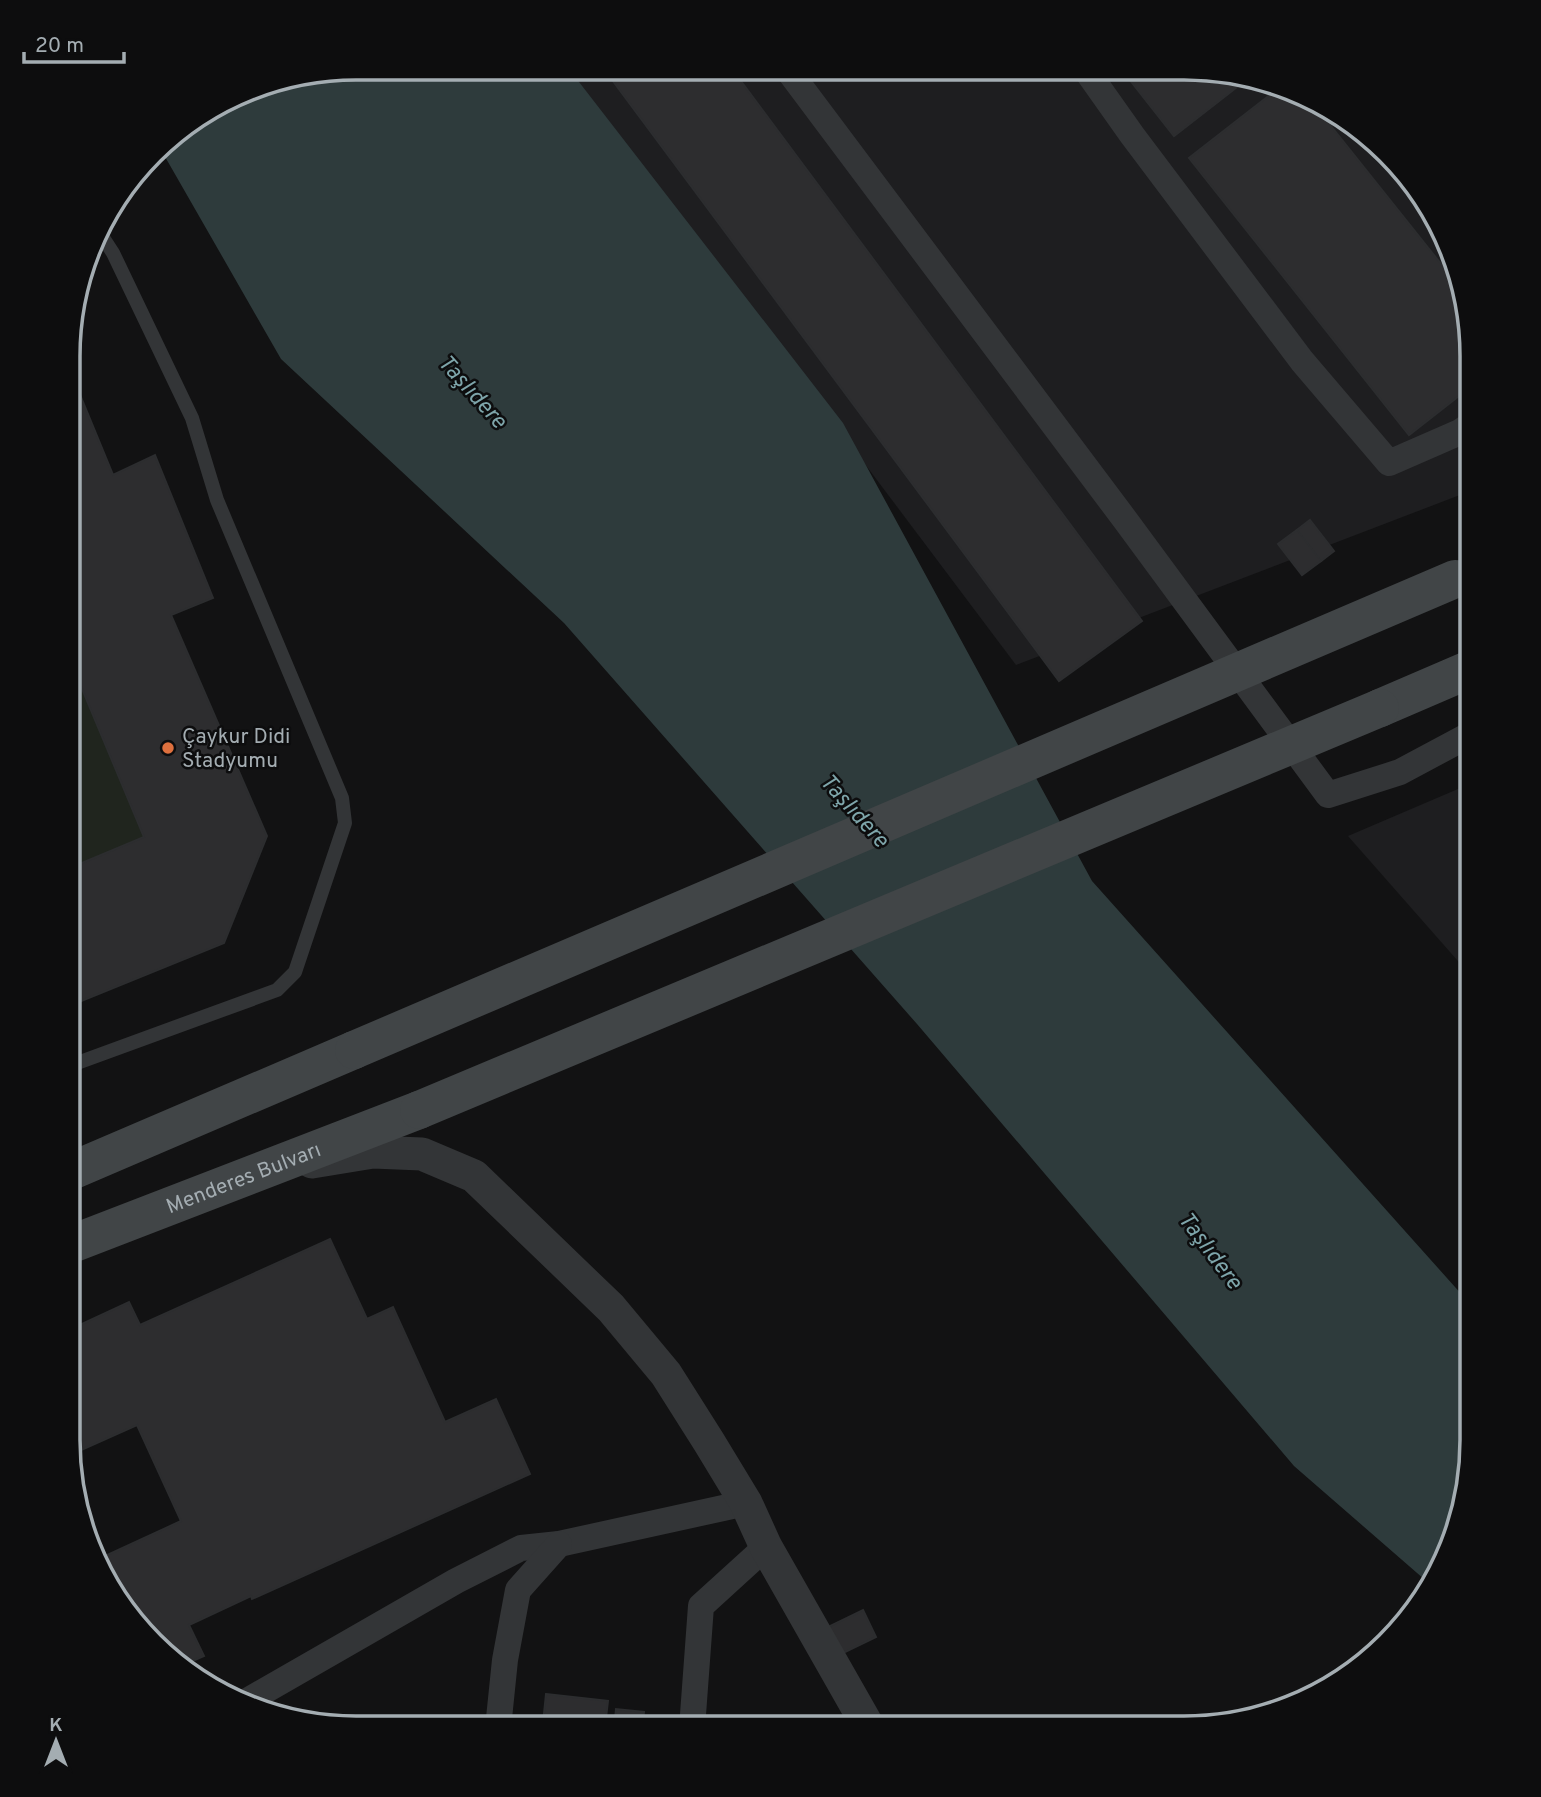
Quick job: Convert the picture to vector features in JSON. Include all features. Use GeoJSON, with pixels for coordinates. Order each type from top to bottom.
{"type":"FeatureCollection","features":[{"type":"Feature","properties":{"kind":"main road"},"geometry":{"type":"LineString","coordinates":[[80,1167],[1461,576]]}},
{"type":"Feature","properties":{"kind":"main road","name":"Menderes Bulvarı"},"geometry":{"type":"LineString","coordinates":[[80,1241],[419,1110],[1461,673]]}},
{"type":"Feature","properties":{"kind":"street"},"geometry":{"type":"LineString","coordinates":[[797,81],[1328,795],[1400,772],[1461,739]]}},
{"type":"Feature","properties":{"kind":"street"},"geometry":{"type":"LineString","coordinates":[[1094,81],[1302,362],[1389,463],[1461,431]]}},
{"type":"Feature","properties":{"kind":"street"},"geometry":{"type":"LineString","coordinates":[[260,1171],[373,1152],[422,1154],[474,1176],[611,1308],[666,1374],[746,1503],[766,1547],[862,1716]]}},
{"type":"Feature","properties":{"kind":"street"},"geometry":{"type":"LineString","coordinates":[[254,1696],[456,1581],[521,1548],[559,1544],[746,1503]]}},
{"type":"Feature","properties":{"kind":"street"},"geometry":{"type":"LineString","coordinates":[[499,1716],[505,1660],[518,1590],[559,1544]]}},
{"type":"Feature","properties":{"kind":"street"},"geometry":{"type":"LineString","coordinates":[[693,1716],[701,1606],[766,1547]]}},
{"type":"Feature","properties":{"kind":"lane"},"geometry":{"type":"LineString","coordinates":[[80,1062],[277,990],[295,972],[345,822],[342,798],[217,500],[192,418],[106,242]]}},
{"type":"Feature","properties":{"kind":"shaded area"},"geometry":{"type":"Polygon","coordinates":[[[577,81],[1221,83],[1273,95],[1322,117],[1380,161],[1403,188],[1432,234],[1446,268],[1455,303],[1461,356],[1461,495],[1016,665],[577,81]]]}},
{"type":"Feature","properties":{"kind":"shaded area"},"geometry":{"type":"Polygon","coordinates":[[[80,684],[144,837],[80,864],[80,684]]]}},
{"type":"Feature","properties":{"kind":"shaded area"},"geometry":{"type":"Polygon","coordinates":[[[1461,788],[1461,964],[1348,836],[1461,788]]]}},
{"type":"Feature","properties":{"kind":"water","name":"Taşlıdere"},"geometry":{"type":"Polygon","coordinates":[[[338,81],[578,81],[843,423],[1092,881],[1461,1294],[1461,1440],[1458,1477],[1446,1529],[1424,1579],[1294,1466],[917,1024],[564,623],[281,359],[165,157],[218,117],[268,95],[303,86],[338,81]]]}},
{"type":"Feature","properties":{"kind":"building"},"geometry":{"type":"Polygon","coordinates":[[[613,81],[741,81],[1142,621],[1059,681],[613,81]]]}},
{"type":"Feature","properties":{"kind":"building"},"geometry":{"type":"Polygon","coordinates":[[[1131,81],[1203,81],[1238,86],[1174,136],[1131,81]]]}},
{"type":"Feature","properties":{"kind":"building"},"geometry":{"type":"Polygon","coordinates":[[[1271,94],[1326,119],[1447,271],[1458,320],[1461,394],[1409,435],[1189,158],[1271,94]]]}},
{"type":"Feature","properties":{"kind":"building","name":"Çaykur Didi Stadyumu"},"geometry":{"type":"Polygon","coordinates":[[[80,395],[113,475],[155,455],[213,598],[171,615],[267,836],[224,943],[80,1002],[80,864],[144,837],[80,684],[80,395]]]}},
{"type":"Feature","properties":{"kind":"building"},"geometry":{"type":"Polygon","coordinates":[[[1310,520],[1334,551],[1321,561],[1297,530],[1310,520]]]}},
{"type":"Feature","properties":{"kind":"building"},"geometry":{"type":"Polygon","coordinates":[[[1297,530],[1321,561],[1302,575],[1278,544],[1297,530]]]}},
{"type":"Feature","properties":{"kind":"building"},"geometry":{"type":"Polygon","coordinates":[[[330,1239],[367,1319],[393,1307],[445,1422],[496,1399],[530,1474],[189,1625],[204,1656],[191,1661],[161,1636],[138,1609],[106,1556],[181,1521],[137,1425],[81,1450],[80,1325],[129,1302],[140,1325],[330,1239]]]}},
{"type":"Feature","properties":{"kind":"building"},"geometry":{"type":"Polygon","coordinates":[[[863,1610],[876,1637],[835,1657],[822,1630],[863,1610]]]}},
{"type":"Feature","properties":{"kind":"building"},"geometry":{"type":"Polygon","coordinates":[[[546,1694],[608,1701],[606,1716],[544,1716],[546,1694]]]}},
{"type":"Feature","properties":{"kind":"building"},"geometry":{"type":"Polygon","coordinates":[[[616,1709],[644,1712],[644,1716],[615,1716],[616,1709]]]}},
{"type":"Feature","properties":{"kind":"place","name":"Çaykur Didi Stadyumu"},"geometry":{"type":"Point","coordinates":[168,748]}}]}
